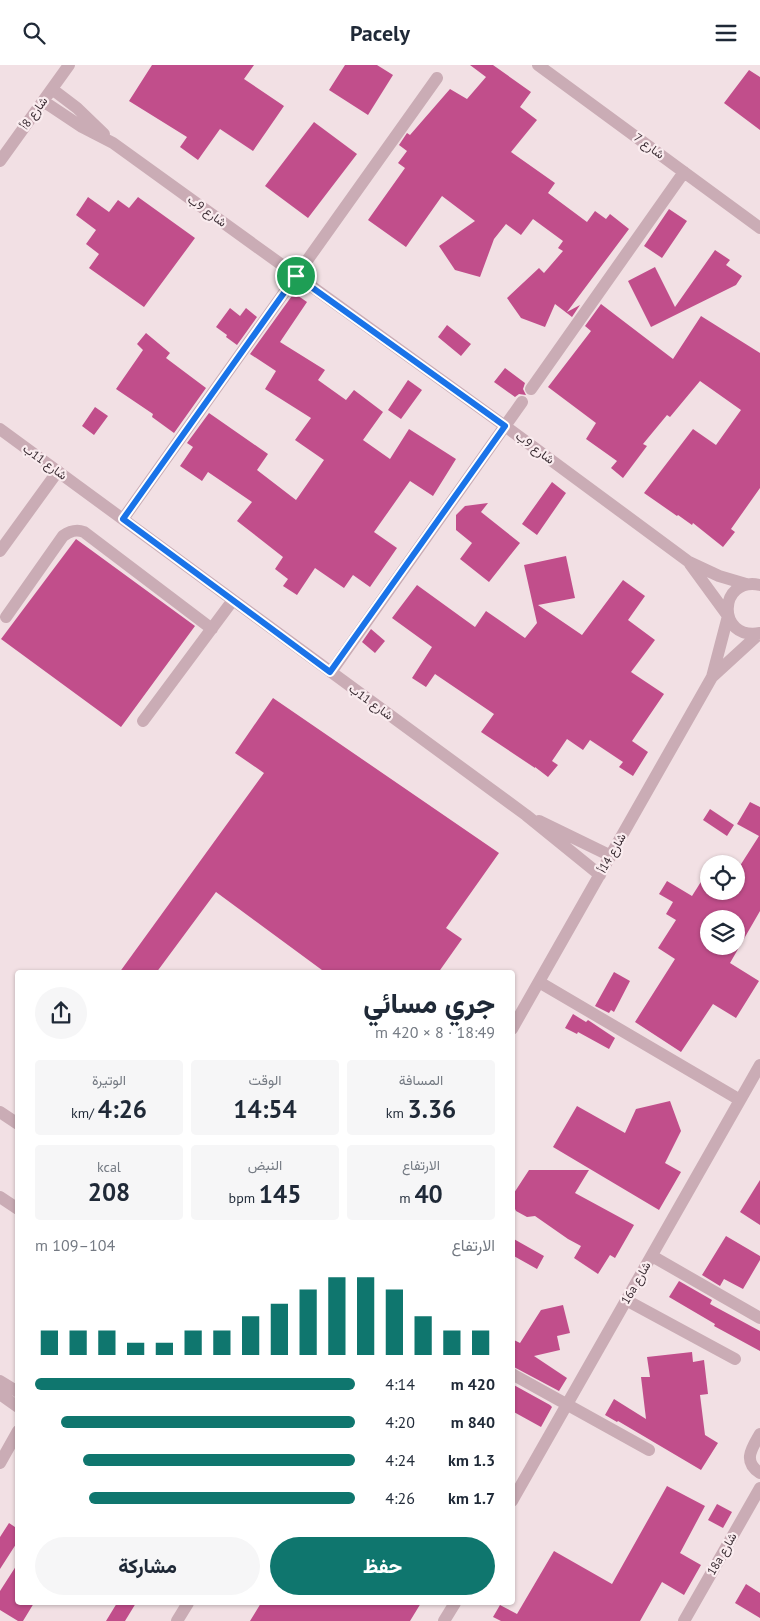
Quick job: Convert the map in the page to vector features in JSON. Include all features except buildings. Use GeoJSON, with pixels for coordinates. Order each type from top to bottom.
{"type":"FeatureCollection","features":[{"type":"Feature","properties":{"kind":"street","name":"شارع 8أ"},"geometry":{"type":"LineString","coordinates":[[0,161],[69,65]]}},
{"type":"Feature","properties":{"kind":"street","name":"شارع 7"},"geometry":{"type":"LineString","coordinates":[[538,65],[760,228]]}},
{"type":"Feature","properties":{"kind":"street"},"geometry":{"type":"LineString","coordinates":[[123,519],[437,78]]}},
{"type":"Feature","properties":{"kind":"street","name":"شارع 9ب"},"geometry":{"type":"LineString","coordinates":[[52,89],[89,119],[113,143]]}},
{"type":"Feature","properties":{"kind":"street","name":"شارع 9ب"},"geometry":{"type":"LineString","coordinates":[[43,101],[82,127],[113,143],[505,426],[689,563],[719,576],[751,584]]}},
{"type":"Feature","properties":{"kind":"street"},"geometry":{"type":"LineString","coordinates":[[531,389],[684,172]]}},
{"type":"Feature","properties":{"kind":"street"},"geometry":{"type":"LineString","coordinates":[[330,672],[522,402]]}},
{"type":"Feature","properties":{"kind":"street","name":"شارع 11ب"},"geometry":{"type":"LineString","coordinates":[[0,429],[526,815],[600,875]]}},
{"type":"Feature","properties":{"kind":"street"},"geometry":{"type":"LineString","coordinates":[[0,550],[58,471]]}},
{"type":"Feature","properties":{"kind":"street"},"geometry":{"type":"LineString","coordinates":[[6,617],[63,536],[78,530],[84,532],[212,629]]}},
{"type":"Feature","properties":{"kind":"street","name":"شارع 9ب"},"geometry":{"type":"LineString","coordinates":[[689,563],[734,626],[743,632],[760,633]]}},
{"type":"Feature","properties":{"kind":"street"},"geometry":{"type":"LineString","coordinates":[[751,584],[760,573]]}},
{"type":"Feature","properties":{"kind":"street","name":"شارع 14أ"},"geometry":{"type":"LineString","coordinates":[[515,1024],[712,677],[728,616],[728,604],[732,594],[736,590],[751,584]]}},
{"type":"Feature","properties":{"kind":"street"},"geometry":{"type":"LineString","coordinates":[[143,721],[233,600]]}},
{"type":"Feature","properties":{"kind":"street","name":"شارع 14أ"},"geometry":{"type":"LineString","coordinates":[[712,677],[760,633]]}},
{"type":"Feature","properties":{"kind":"street","name":"شارع 11ب"},"geometry":{"type":"LineString","coordinates":[[526,815],[610,856]]}},
{"type":"Feature","properties":{"kind":"street"},"geometry":{"type":"LineString","coordinates":[[539,982],[740,1100]]}},
{"type":"Feature","properties":{"kind":"street","name":"16a شارع"},"geometry":{"type":"LineString","coordinates":[[515,1496],[760,1065]]}},
{"type":"Feature","properties":{"kind":"street"},"geometry":{"type":"LineString","coordinates":[[0,1112],[15,1122]]}},
{"type":"Feature","properties":{"kind":"street"},"geometry":{"type":"LineString","coordinates":[[0,1197],[15,1207]]}},
{"type":"Feature","properties":{"kind":"street"},"geometry":{"type":"LineString","coordinates":[[652,1256],[760,1318]]}},
{"type":"Feature","properties":{"kind":"street"},"geometry":{"type":"LineString","coordinates":[[626,1301],[735,1359]]}},
{"type":"Feature","properties":{"kind":"street"},"geometry":{"type":"LineString","coordinates":[[515,1375],[649,1450]]}},
{"type":"Feature","properties":{"kind":"street"},"geometry":{"type":"LineString","coordinates":[[0,1381],[15,1389]]}},
{"type":"Feature","properties":{"kind":"street"},"geometry":{"type":"LineString","coordinates":[[0,1395],[15,1405]]}},
{"type":"Feature","properties":{"kind":"street"},"geometry":{"type":"LineString","coordinates":[[760,1434],[750,1455],[752,1465],[760,1473]]}},
{"type":"Feature","properties":{"kind":"street"},"geometry":{"type":"LineString","coordinates":[[0,1463],[15,1436]]}},
{"type":"Feature","properties":{"kind":"street","name":"18a شارع"},"geometry":{"type":"LineString","coordinates":[[684,1621],[760,1488]]}},
{"type":"Feature","properties":{"kind":"street"},"geometry":{"type":"LineString","coordinates":[[177,1621],[187,1605]]}},
{"type":"Feature","properties":{"kind":"street"},"geometry":{"type":"LineString","coordinates":[[444,1621],[454,1605]]}},
{"type":"Feature","properties":{"kind":"route"},"geometry":{"type":"LineString","coordinates":[[296,276],[505,426],[330,672],[123,519],[296,276]]}}]}
